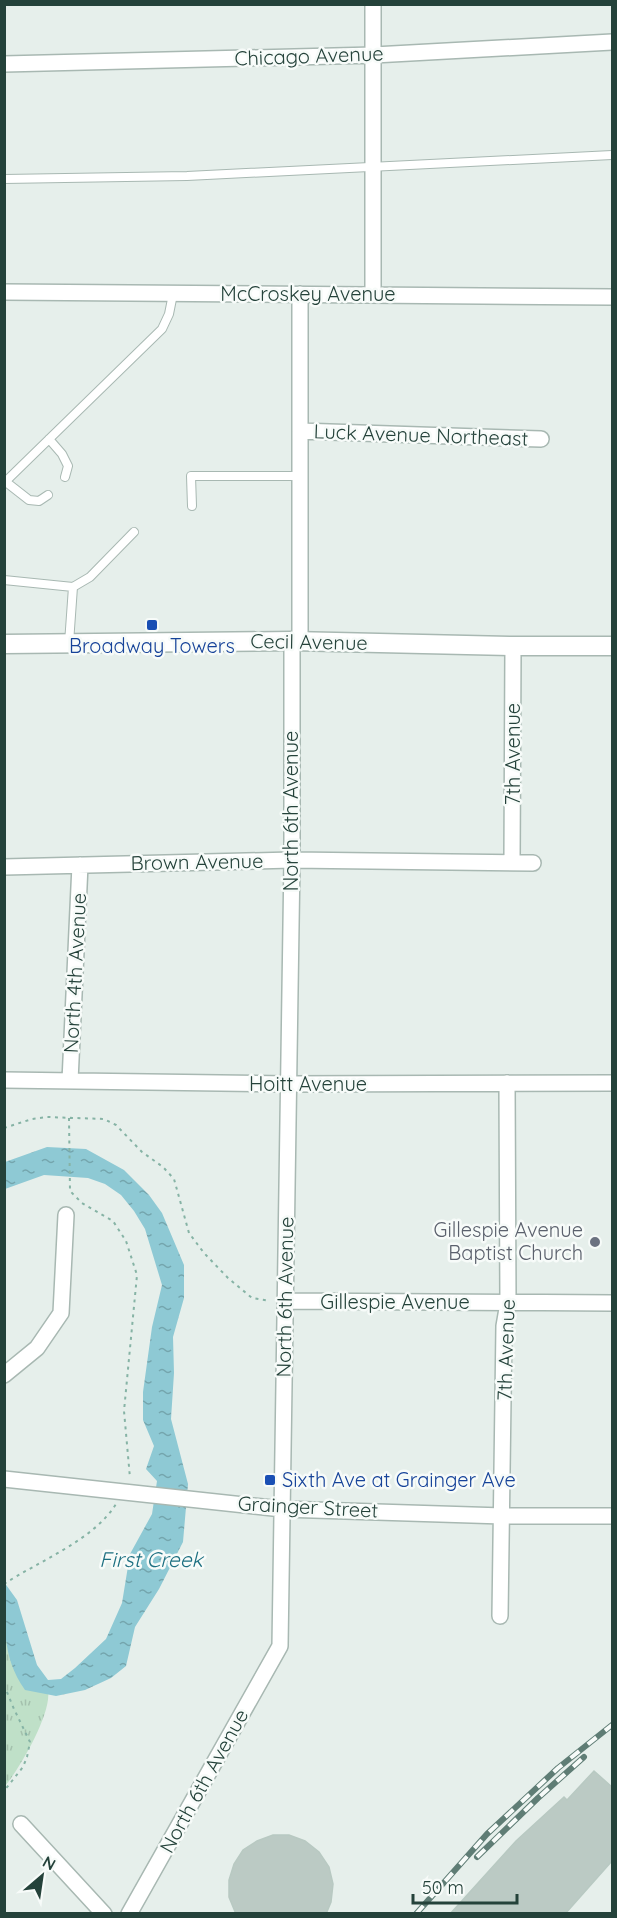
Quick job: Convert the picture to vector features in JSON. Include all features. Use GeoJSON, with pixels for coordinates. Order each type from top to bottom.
{"type":"FeatureCollection","features":[{"type":"Feature","properties":{"kind":"street"},"geometry":{"type":"LineString","coordinates":[[373,4],[373,295]]}},
{"type":"Feature","properties":{"kind":"street","name":"Chicago Avenue"},"geometry":{"type":"LineString","coordinates":[[4,64],[374,55],[612,42]]}},
{"type":"Feature","properties":{"kind":"street","name":"McCroskey Avenue"},"geometry":{"type":"LineString","coordinates":[[4,292],[612,297]]}},
{"type":"Feature","properties":{"kind":"street","name":"North 6th Avenue"},"geometry":{"type":"LineString","coordinates":[[129,1914],[280,1646],[291,860],[300,476],[300,294]]}},
{"type":"Feature","properties":{"kind":"street","name":"Luck Avenue Northeast"},"geometry":{"type":"LineString","coordinates":[[300,431],[541,440]]}},
{"type":"Feature","properties":{"kind":"street","name":"Cecil Avenue"},"geometry":{"type":"LineString","coordinates":[[4,644],[296,641],[612,646]]}},
{"type":"Feature","properties":{"kind":"street","name":"7th Avenue"},"geometry":{"type":"LineString","coordinates":[[512,862],[513,646]]}},
{"type":"Feature","properties":{"kind":"street","name":"Brown Avenue"},"geometry":{"type":"LineString","coordinates":[[4,867],[291,860],[533,863]]}},
{"type":"Feature","properties":{"kind":"street","name":"North 4th Avenue"},"geometry":{"type":"LineString","coordinates":[[70,1082],[80,865]]}},
{"type":"Feature","properties":{"kind":"street","name":"Hoitt Avenue"},"geometry":{"type":"LineString","coordinates":[[4,1080],[288,1084],[612,1083]]}},
{"type":"Feature","properties":{"kind":"street","name":"7th Avenue"},"geometry":{"type":"LineString","coordinates":[[500,1616],[504,1326],[508,1303],[507,1083]]}},
{"type":"Feature","properties":{"kind":"street"},"geometry":{"type":"LineString","coordinates":[[4,1375],[37,1348],[62,1313],[66,1215]]}},
{"type":"Feature","properties":{"kind":"street","name":"Gillespie Avenue"},"geometry":{"type":"LineString","coordinates":[[285,1301],[612,1303]]}},
{"type":"Feature","properties":{"kind":"street","name":"Grainger Street"},"geometry":{"type":"LineString","coordinates":[[4,1479],[282,1509],[503,1516],[612,1516]]}},
{"type":"Feature","properties":{"kind":"street"},"geometry":{"type":"LineString","coordinates":[[21,1824],[104,1914]]}},
{"type":"Feature","properties":{"kind":"lane"},"geometry":{"type":"LineString","coordinates":[[4,179],[187,176],[612,155]]}},
{"type":"Feature","properties":{"kind":"lane"},"geometry":{"type":"LineString","coordinates":[[48,495],[39,501],[29,500],[5,482],[162,329],[169,314],[173,294]]}},
{"type":"Feature","properties":{"kind":"lane"},"geometry":{"type":"LineString","coordinates":[[49,439],[62,454],[68,466],[65,477]]}},
{"type":"Feature","properties":{"kind":"lane"},"geometry":{"type":"LineString","coordinates":[[192,506],[192,476],[300,476]]}},
{"type":"Feature","properties":{"kind":"lane"},"geometry":{"type":"LineString","coordinates":[[4,580],[73,587],[90,577],[134,532]]}},
{"type":"Feature","properties":{"kind":"lane"},"geometry":{"type":"LineString","coordinates":[[69,643],[73,587]]}},
{"type":"Feature","properties":{"kind":"path"},"geometry":{"type":"LineString","coordinates":[[4,1128],[47,1117],[104,1119],[116,1125],[142,1152],[168,1171],[174,1179],[189,1233],[228,1278],[252,1298],[266,1302],[285,1301]]}},
{"type":"Feature","properties":{"kind":"path"},"geometry":{"type":"LineString","coordinates":[[4,1584],[76,1541],[98,1524],[110,1514],[129,1480],[124,1411],[137,1275],[129,1248],[113,1221],[75,1197],[70,1191],[69,1118]]}},
{"type":"Feature","properties":{"kind":"path"},"geometry":{"type":"LineString","coordinates":[[4,1685],[30,1742],[23,1767],[4,1791]]}},
{"type":"Feature","properties":{"kind":"green space"},"geometry":{"type":"Polygon","coordinates":[[[4,1589],[26,1645],[48,1691],[48,1701],[40,1727],[26,1755],[5,1786],[4,1589]]]}},
{"type":"Feature","properties":{"kind":"water","name":"First Creek"},"geometry":{"type":"Polygon","coordinates":[[[47,1147],[86,1149],[124,1170],[149,1195],[162,1213],[184,1265],[184,1298],[173,1337],[174,1373],[171,1419],[188,1484],[183,1542],[159,1589],[135,1627],[126,1666],[111,1678],[85,1690],[56,1696],[25,1690],[17,1677],[6,1638],[4,1582],[17,1600],[37,1665],[48,1680],[61,1679],[106,1639],[122,1603],[130,1554],[152,1514],[157,1481],[146,1469],[154,1446],[143,1420],[143,1392],[152,1327],[162,1285],[145,1229],[121,1195],[105,1184],[88,1178],[44,1175],[5,1189],[5,1162],[47,1147]]]}},
{"type":"Feature","properties":{"kind":"building"},"geometry":{"type":"Polygon","coordinates":[[[594,1771],[612,1787],[612,1861],[565,1914],[450,1914],[516,1841],[564,1797],[567,1800],[594,1771]]]}},
{"type":"Feature","properties":{"kind":"building"},"geometry":{"type":"Polygon","coordinates":[[[273,1835],[289,1835],[305,1841],[319,1852],[329,1867],[333,1884],[331,1902],[326,1914],[236,1914],[229,1897],[229,1880],[234,1864],[243,1850],[273,1835]]]}},
{"type":"Feature","properties":{"kind":"railway"},"geometry":{"type":"LineString","coordinates":[[416,1914],[487,1834],[558,1768],[612,1725]]}},
{"type":"Feature","properties":{"kind":"railway"},"geometry":{"type":"LineString","coordinates":[[477,1857],[584,1757]]}},
{"type":"Feature","properties":{"kind":"place","name":"Broadway Towers"},"geometry":{"type":"Point","coordinates":[152,625]}},
{"type":"Feature","properties":{"kind":"place","name":"Gillespie Avenue Baptist Church"},"geometry":{"type":"Point","coordinates":[595,1242]}},
{"type":"Feature","properties":{"kind":"place","name":"Sixth Ave at Grainger Ave"},"geometry":{"type":"Point","coordinates":[270,1480]}}]}
